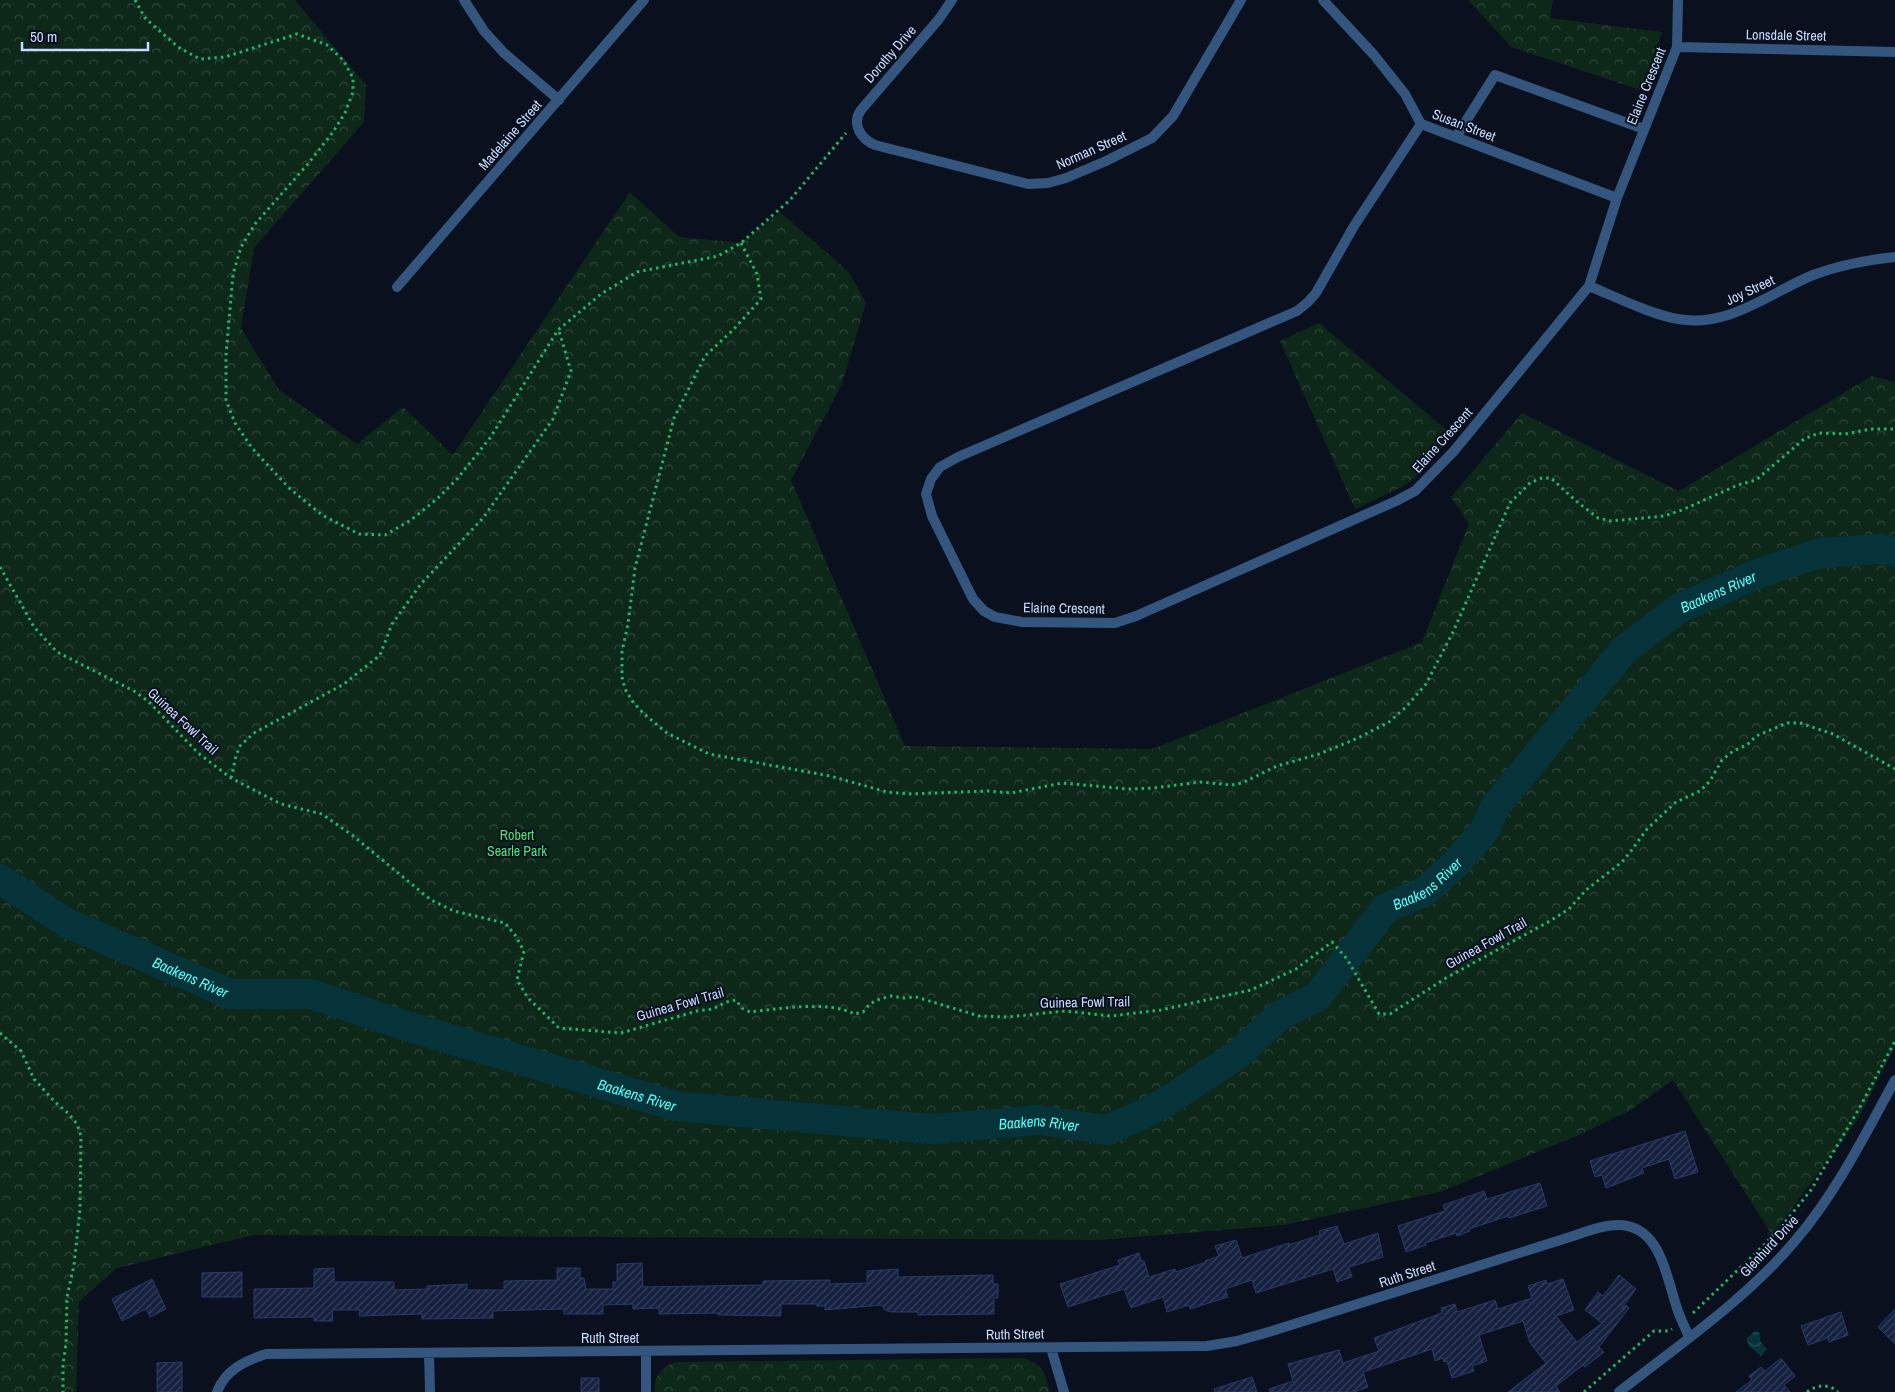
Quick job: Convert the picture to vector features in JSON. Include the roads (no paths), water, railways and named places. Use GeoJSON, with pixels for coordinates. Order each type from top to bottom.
{"type":"FeatureCollection","features":[{"type":"Feature","properties":{"kind":"street"},"geometry":{"type":"LineString","coordinates":[[464,0],[484,31],[499,47],[559,100]]}},
{"type":"Feature","properties":{"kind":"street","name":"Madelaine Street"},"geometry":{"type":"LineString","coordinates":[[397,287],[644,0]]}},
{"type":"Feature","properties":{"kind":"street","name":"Dorothy Drive"},"geometry":{"type":"LineString","coordinates":[[857,124],[857,115],[939,19],[952,0]]}},
{"type":"Feature","properties":{"kind":"street","name":"Norman Street"},"geometry":{"type":"LineString","coordinates":[[857,124],[862,136],[875,145],[1028,184],[1048,183],[1066,178],[1152,138],[1161,129],[1173,116],[1241,0]]}},
{"type":"Feature","properties":{"kind":"street","name":"Susan Street"},"geometry":{"type":"LineString","coordinates":[[1323,0],[1374,55],[1405,94],[1421,124],[1617,198]]}},
{"type":"Feature","properties":{"kind":"street","name":"Elaine Crescent"},"geometry":{"type":"LineString","coordinates":[[1421,124],[1354,226],[1316,293],[1296,311],[958,457],[940,467],[931,479],[926,494],[932,516],[973,599],[984,611],[995,617],[1022,622],[1115,623],[1136,616],[1396,501],[1414,491],[1454,451],[1589,286],[1617,198],[1677,47],[1678,0]]}},
{"type":"Feature","properties":{"kind":"street","name":"Lonsdale Street"},"geometry":{"type":"LineString","coordinates":[[1677,47],[1895,52]]}},
{"type":"Feature","properties":{"kind":"street"},"geometry":{"type":"LineString","coordinates":[[1456,137],[1495,75],[1644,129]]}},
{"type":"Feature","properties":{"kind":"street","name":"Joy Street"},"geometry":{"type":"LineString","coordinates":[[1589,286],[1678,320],[1713,319],[1730,316],[1812,276],[1846,264],[1895,257]]}},
{"type":"Feature","properties":{"kind":"street","name":"Glenhurd Drive"},"geometry":{"type":"LineString","coordinates":[[1619,1392],[1737,1299],[1764,1274],[1808,1224],[1826,1200],[1895,1080]]}},
{"type":"Feature","properties":{"kind":"street","name":"Ruth Street"},"geometry":{"type":"LineString","coordinates":[[217,1392],[227,1376],[237,1366],[252,1358],[266,1354],[1207,1346],[1237,1341],[1570,1237],[1600,1228],[1619,1225],[1643,1232],[1659,1252],[1676,1308],[1683,1320],[1689,1338]]}},
{"type":"Feature","properties":{"kind":"street"},"geometry":{"type":"LineString","coordinates":[[1051,1348],[1064,1392]]}},
{"type":"Feature","properties":{"kind":"street"},"geometry":{"type":"LineString","coordinates":[[646,1352],[646,1392]]}},
{"type":"Feature","properties":{"kind":"street"},"geometry":{"type":"LineString","coordinates":[[429,1354],[430,1392]]}},
{"type":"Feature","properties":{"kind":"water"},"geometry":{"type":"Polygon","coordinates":[[[1755,1331],[1760,1333],[1760,1341],[1767,1349],[1761,1356],[1750,1347],[1746,1339],[1755,1331]]]}},
{"type":"Feature","properties":{"kind":"waterway","name":"Baakens River"},"geometry":{"type":"LineString","coordinates":[[0,879],[65,922],[230,994],[311,994],[403,1025],[676,1106],[933,1129],[1040,1120],[1107,1130],[1146,1113],[1172,1098],[1237,1055],[1279,1016],[1317,997],[1386,908],[1426,891],[1456,863],[1485,830],[1494,808],[1624,650],[1678,609],[1757,574],[1820,553],[1881,549],[1895,552]]}},
{"type":"Feature","properties":{"kind":"park label","name":"Robert Searle Park"},"geometry":{"type":"Point","coordinates":[517,844]}}]}
